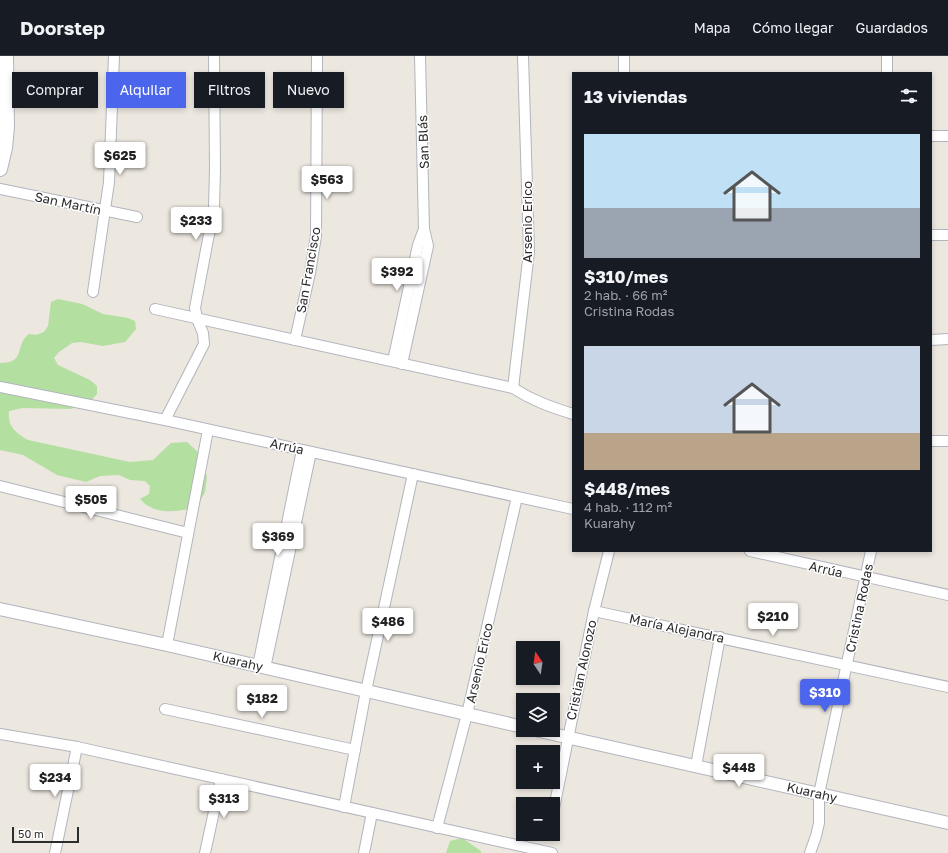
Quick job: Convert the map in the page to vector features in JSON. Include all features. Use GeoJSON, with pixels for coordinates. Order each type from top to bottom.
{"type":"FeatureCollection","features":[{"type":"Feature","properties":{"kind":"main road"},"geometry":{"type":"LineString","coordinates":[[0,169],[5,148],[7,127],[6,56]]}},
{"type":"Feature","properties":{"kind":"street"},"geometry":{"type":"LineString","coordinates":[[93,292],[109,182],[114,56]]}},
{"type":"Feature","properties":{"kind":"street"},"geometry":{"type":"LineString","coordinates":[[165,420],[204,344],[203,333],[196,319],[195,308],[214,208],[214,56]]}},
{"type":"Feature","properties":{"kind":"street","name":"San Francisco"},"geometry":{"type":"LineString","coordinates":[[295,340],[310,273],[316,236],[317,56]]}},
{"type":"Feature","properties":{"kind":"street","name":"San Blás"},"geometry":{"type":"LineString","coordinates":[[397,362],[418,245],[424,229],[420,56]]}},
{"type":"Feature","properties":{"kind":"street","name":"Arsenio Erico"},"geometry":{"type":"LineString","coordinates":[[513,388],[529,252],[523,56]]}},
{"type":"Feature","properties":{"kind":"street"},"geometry":{"type":"LineString","coordinates":[[624,56],[624,72]]}},
{"type":"Feature","properties":{"kind":"street"},"geometry":{"type":"LineString","coordinates":[[887,56],[887,72]]}},
{"type":"Feature","properties":{"kind":"street"},"geometry":{"type":"LineString","coordinates":[[932,136],[948,136]]}},
{"type":"Feature","properties":{"kind":"street","name":"San Martín"},"geometry":{"type":"LineString","coordinates":[[0,189],[137,217]]}},
{"type":"Feature","properties":{"kind":"street"},"geometry":{"type":"LineString","coordinates":[[932,235],[948,235]]}},
{"type":"Feature","properties":{"kind":"street"},"geometry":{"type":"LineString","coordinates":[[155,309],[513,388],[529,398],[549,407],[572,414]]}},
{"type":"Feature","properties":{"kind":"street"},"geometry":{"type":"LineString","coordinates":[[932,340],[948,339]]}},
{"type":"Feature","properties":{"kind":"street","name":"Arrúa"},"geometry":{"type":"LineString","coordinates":[[0,387],[165,420],[572,509]]}},
{"type":"Feature","properties":{"kind":"street"},"geometry":{"type":"LineString","coordinates":[[167,645],[208,430]]}},
{"type":"Feature","properties":{"kind":"street"},"geometry":{"type":"LineString","coordinates":[[932,441],[948,442]]}},
{"type":"Feature","properties":{"kind":"street"},"geometry":{"type":"LineString","coordinates":[[262,667],[306,451]]}},
{"type":"Feature","properties":{"kind":"street"},"geometry":{"type":"LineString","coordinates":[[344,807],[366,691],[413,474]]}},
{"type":"Feature","properties":{"kind":"street"},"geometry":{"type":"LineString","coordinates":[[0,486],[188,533]]}},
{"type":"Feature","properties":{"kind":"street","name":"Arsenio Erico"},"geometry":{"type":"LineString","coordinates":[[437,828],[467,714],[517,497]]}},
{"type":"Feature","properties":{"kind":"street","name":"Cristian Alonozo"},"geometry":{"type":"LineString","coordinates":[[556,797],[594,611],[609,552]]}},
{"type":"Feature","properties":{"kind":"street","name":"Arrúa"},"geometry":{"type":"LineString","coordinates":[[754,552],[865,578],[948,595]]}},
{"type":"Feature","properties":{"kind":"street","name":"Cristina Rodas"},"geometry":{"type":"LineString","coordinates":[[810,853],[819,823],[819,794],[871,552]]}},
{"type":"Feature","properties":{"kind":"street","name":"Kuarahy"},"geometry":{"type":"LineString","coordinates":[[0,609],[167,645],[516,725]]}},
{"type":"Feature","properties":{"kind":"street","name":"María Alejandra"},"geometry":{"type":"LineString","coordinates":[[594,611],[948,687]]}},
{"type":"Feature","properties":{"kind":"street"},"geometry":{"type":"LineString","coordinates":[[696,766],[720,637]]}},
{"type":"Feature","properties":{"kind":"street"},"geometry":{"type":"LineString","coordinates":[[165,709],[355,750]]}},
{"type":"Feature","properties":{"kind":"street"},"geometry":{"type":"LineString","coordinates":[[0,734],[77,747],[221,779],[437,828],[516,849],[552,853]]}},
{"type":"Feature","properties":{"kind":"street","name":"Kuarahy"},"geometry":{"type":"LineString","coordinates":[[560,735],[819,794],[947,820]]}},
{"type":"Feature","properties":{"kind":"street"},"geometry":{"type":"LineString","coordinates":[[55,853],[77,747]]}},
{"type":"Feature","properties":{"kind":"street"},"geometry":{"type":"LineString","coordinates":[[205,853],[221,779]]}},
{"type":"Feature","properties":{"kind":"street"},"geometry":{"type":"LineString","coordinates":[[364,853],[372,813]]}},
{"type":"Feature","properties":{"kind":"green space"},"geometry":{"type":"Polygon","coordinates":[[[58,299],[82,304],[103,314],[128,318],[135,321],[136,329],[125,342],[103,346],[81,342],[72,343],[59,352],[54,358],[58,365],[90,380],[97,386],[97,394],[87,405],[70,409],[23,408],[9,411],[9,421],[13,429],[28,440],[130,462],[153,460],[171,443],[187,442],[200,454],[207,477],[205,492],[197,507],[175,511],[153,508],[140,499],[149,494],[150,486],[145,481],[130,480],[119,475],[100,476],[86,482],[57,475],[23,455],[0,450],[0,363],[14,360],[17,357],[22,343],[29,334],[36,335],[44,332],[48,326],[51,302],[58,299]]]}},
{"type":"Feature","properties":{"kind":"green space"},"geometry":{"type":"Polygon","coordinates":[[[462,838],[481,851],[481,853],[446,853],[450,841],[462,838]]]}}]}
